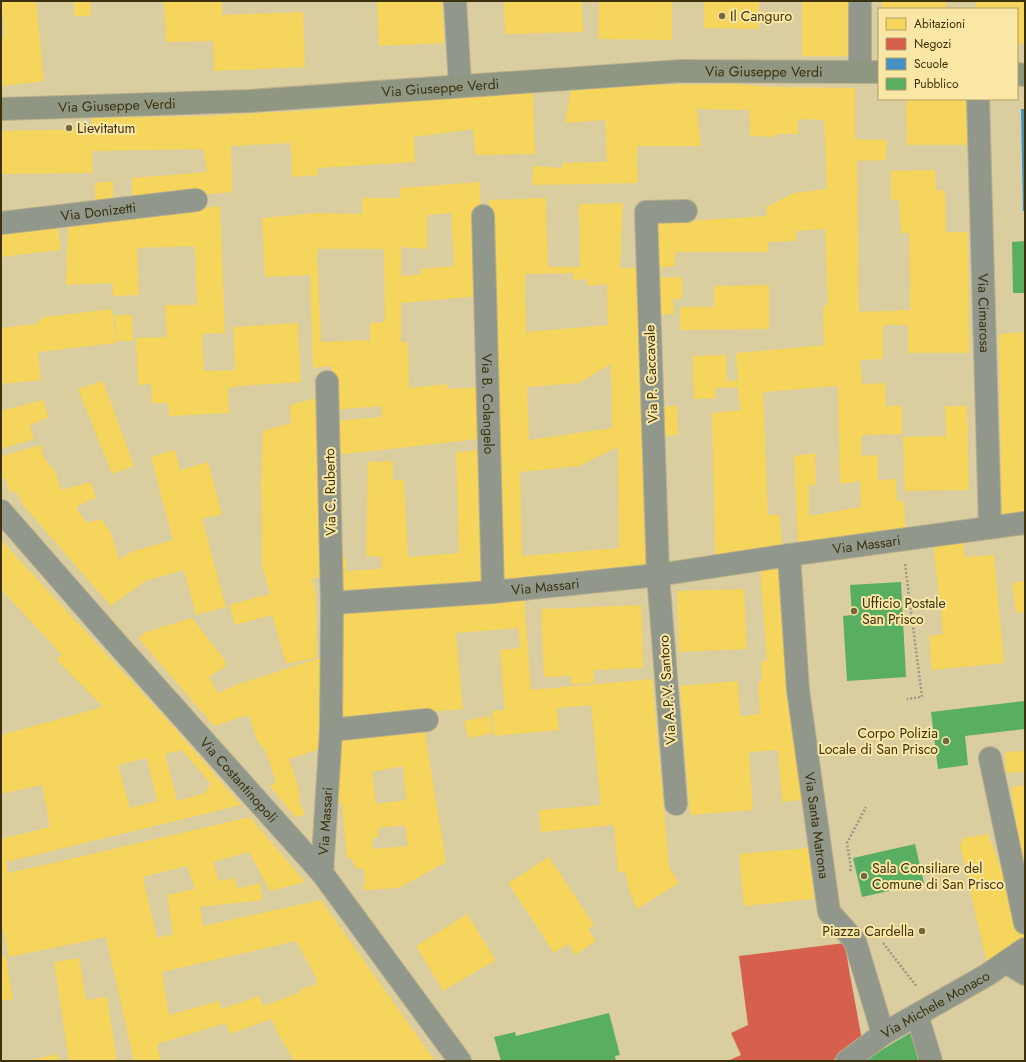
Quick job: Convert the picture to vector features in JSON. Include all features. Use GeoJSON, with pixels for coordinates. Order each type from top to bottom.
{"type":"FeatureCollection","features":[{"type":"Feature","properties":{"kind":"street"},"geometry":{"type":"LineString","coordinates":[[455,1],[460,86]]}},
{"type":"Feature","properties":{"kind":"street"},"geometry":{"type":"LineString","coordinates":[[860,1],[869,72]]}},
{"type":"Feature","properties":{"kind":"street","name":"Via Giuseppe Verdi"},"geometry":{"type":"LineString","coordinates":[[1,109],[249,101],[681,71],[869,72]]}},
{"type":"Feature","properties":{"kind":"street","name":"Via Cimarosa"},"geometry":{"type":"LineString","coordinates":[[978,100],[990,527]]}},
{"type":"Feature","properties":{"kind":"street","name":"Via Donizetti"},"geometry":{"type":"LineString","coordinates":[[1,223],[196,200]]}},
{"type":"Feature","properties":{"kind":"street","name":"Via P. Caccavale"},"geometry":{"type":"LineString","coordinates":[[658,575],[646,212],[686,211]]}},
{"type":"Feature","properties":{"kind":"street","name":"Via B. Colangelo"},"geometry":{"type":"LineString","coordinates":[[483,216],[493,592]]}},
{"type":"Feature","properties":{"kind":"street","name":"Via C. Ruberto"},"geometry":{"type":"LineString","coordinates":[[327,382],[332,603]]}},
{"type":"Feature","properties":{"kind":"street","name":"Via Costantinopoli"},"geometry":{"type":"LineString","coordinates":[[1,511],[112,638],[322,872],[460,1061]]}},
{"type":"Feature","properties":{"kind":"street","name":"Via Massari"},"geometry":{"type":"LineString","coordinates":[[322,872],[331,730],[332,603],[493,592],[658,575],[1025,522]]}},
{"type":"Feature","properties":{"kind":"street","name":"Via Santa Matrona"},"geometry":{"type":"LineString","coordinates":[[789,555],[798,690],[829,912],[855,941],[883,1034]]}},
{"type":"Feature","properties":{"kind":"street","name":"Via A.P.V. Santoro"},"geometry":{"type":"LineString","coordinates":[[658,575],[676,804]]}},
{"type":"Feature","properties":{"kind":"street"},"geometry":{"type":"LineString","coordinates":[[331,730],[427,720]]}},
{"type":"Feature","properties":{"kind":"street"},"geometry":{"type":"LineString","coordinates":[[990,758],[1025,923]]}},
{"type":"Feature","properties":{"kind":"street","name":"Via Michele Monaco"},"geometry":{"type":"LineString","coordinates":[[847,1061],[883,1034],[1006,962],[1025,949]]}},
{"type":"Feature","properties":{"kind":"street"},"geometry":{"type":"LineString","coordinates":[[1006,962],[1025,974]]}},
{"type":"Feature","properties":{"kind":"street"},"geometry":{"type":"LineString","coordinates":[[917,1015],[931,1061]]}},
{"type":"Feature","properties":{"kind":"path"},"geometry":{"type":"LineString","coordinates":[[902,540],[922,696],[907,699]]}},
{"type":"Feature","properties":{"kind":"path"},"geometry":{"type":"LineString","coordinates":[[851,868],[847,843],[866,807]]}},
{"type":"Feature","properties":{"kind":"building: Abitazioni"},"geometry":{"type":"Polygon","coordinates":[[[1,1],[36,1],[44,81],[1,86],[1,37],[5,37],[1,1]]]}},
{"type":"Feature","properties":{"kind":"building: Abitazioni"},"geometry":{"type":"Polygon","coordinates":[[[74,1],[90,1],[91,16],[74,16],[74,1]]]}},
{"type":"Feature","properties":{"kind":"building: Abitazioni"},"geometry":{"type":"Polygon","coordinates":[[[164,1],[222,1],[222,15],[303,12],[305,67],[214,71],[213,41],[166,42],[164,1]]]}},
{"type":"Feature","properties":{"kind":"building: Abitazioni"},"geometry":{"type":"Polygon","coordinates":[[[377,1],[442,1],[444,43],[379,46],[377,1]]]}},
{"type":"Feature","properties":{"kind":"building: Abitazioni"},"geometry":{"type":"Polygon","coordinates":[[[504,1],[582,1],[583,32],[505,34],[504,1]]]}},
{"type":"Feature","properties":{"kind":"building: Abitazioni"},"geometry":{"type":"Polygon","coordinates":[[[599,1],[672,1],[672,40],[598,39],[599,1]]]}},
{"type":"Feature","properties":{"kind":"building: Abitazioni"},"geometry":{"type":"Polygon","coordinates":[[[704,1],[759,1],[759,29],[704,28],[704,1]]]}},
{"type":"Feature","properties":{"kind":"building: Abitazioni"},"geometry":{"type":"Polygon","coordinates":[[[802,1],[848,1],[848,56],[802,56],[802,1]]]}},
{"type":"Feature","properties":{"kind":"building: Abitazioni"},"geometry":{"type":"Polygon","coordinates":[[[882,1],[946,1],[946,8],[882,8],[882,1]]]}},
{"type":"Feature","properties":{"kind":"building: Abitazioni"},"geometry":{"type":"Polygon","coordinates":[[[976,1],[1025,1],[1025,44],[1018,44],[1018,8],[976,8],[976,1]]]}},
{"type":"Feature","properties":{"kind":"building: Abitazioni"},"geometry":{"type":"Polygon","coordinates":[[[734,84],[776,87],[855,88],[855,139],[887,140],[886,160],[857,161],[859,312],[910,310],[909,233],[901,233],[899,200],[891,200],[891,171],[935,170],[936,191],[945,190],[946,232],[968,232],[969,353],[908,353],[908,325],[883,325],[883,359],[860,360],[862,384],[885,383],[886,406],[902,406],[902,434],[863,435],[861,438],[861,456],[878,455],[878,480],[896,479],[897,501],[904,502],[906,533],[798,546],[794,456],[815,453],[816,485],[809,485],[809,516],[861,507],[860,481],[840,484],[838,386],[763,392],[768,515],[780,515],[782,548],[715,556],[712,413],[740,410],[738,387],[715,388],[716,398],[694,399],[693,356],[726,355],[727,381],[738,380],[736,353],[824,345],[823,306],[828,305],[825,229],[797,231],[796,241],[768,242],[768,252],[675,252],[675,266],[657,268],[654,223],[767,216],[766,207],[794,193],[827,189],[824,120],[798,119],[798,134],[776,134],[776,137],[750,136],[749,110],[697,109],[701,146],[637,146],[638,183],[532,185],[533,166],[562,168],[563,163],[607,162],[605,120],[565,123],[571,89],[635,85],[734,84]]]}},
{"type":"Feature","properties":{"kind":"building: Abitazioni"},"geometry":{"type":"Polygon","coordinates":[[[533,93],[535,154],[475,155],[473,129],[414,137],[415,162],[318,168],[318,175],[292,177],[291,143],[231,146],[232,192],[132,201],[132,178],[207,172],[203,149],[92,151],[93,173],[1,174],[1,131],[92,129],[92,118],[204,116],[316,110],[473,94],[533,93]]]}},
{"type":"Feature","properties":{"kind":"building: Abitazioni"},"geometry":{"type":"Polygon","coordinates":[[[906,100],[966,100],[967,145],[907,145],[906,100]]]}},
{"type":"Feature","properties":{"kind":"building: Abitazioni"},"geometry":{"type":"Polygon","coordinates":[[[113,181],[113,200],[95,203],[95,183],[113,181]]]}},
{"type":"Feature","properties":{"kind":"building: Abitazioni"},"geometry":{"type":"Polygon","coordinates":[[[480,182],[480,296],[401,303],[401,342],[408,342],[409,388],[448,384],[447,389],[479,387],[483,583],[337,597],[333,421],[381,417],[382,406],[334,410],[332,366],[313,368],[310,275],[265,277],[262,218],[316,213],[362,214],[362,198],[400,198],[400,188],[480,182]],[[451,213],[427,215],[427,249],[401,247],[401,276],[421,274],[421,269],[454,266],[451,213]],[[317,249],[321,342],[370,340],[370,323],[385,322],[384,249],[317,249]],[[478,439],[337,455],[341,558],[346,558],[346,571],[381,569],[382,557],[366,556],[368,462],[393,461],[393,480],[404,480],[408,557],[459,553],[456,452],[478,450],[478,439]]]}},
{"type":"Feature","properties":{"kind":"building: Abitazioni"},"geometry":{"type":"Polygon","coordinates":[[[546,198],[548,267],[580,267],[579,204],[623,203],[620,268],[640,268],[646,566],[502,579],[491,304],[489,200],[546,198]],[[573,273],[525,274],[526,332],[608,325],[607,284],[588,286],[586,279],[573,280],[573,273]],[[611,364],[579,383],[527,387],[529,440],[612,428],[611,364]],[[618,447],[579,466],[520,472],[522,556],[619,548],[618,447]]]}},
{"type":"Feature","properties":{"kind":"building: Abitazioni"},"geometry":{"type":"Polygon","coordinates":[[[220,206],[225,333],[202,334],[204,371],[235,370],[233,327],[298,323],[301,382],[236,386],[235,375],[236,387],[228,388],[229,413],[169,416],[168,403],[152,403],[151,384],[138,385],[136,338],[167,337],[165,305],[197,305],[195,246],[137,248],[139,295],[113,296],[113,283],[66,285],[68,223],[220,206]]]}},
{"type":"Feature","properties":{"kind":"building: Abitazioni"},"geometry":{"type":"Polygon","coordinates":[[[57,222],[61,250],[1,257],[1,228],[57,222]]]}},
{"type":"Feature","properties":{"kind":"building: Abitazioni"},"geometry":{"type":"Polygon","coordinates":[[[656,277],[682,277],[682,299],[673,299],[674,314],[657,315],[656,277]]]}},
{"type":"Feature","properties":{"kind":"building: Abitazioni"},"geometry":{"type":"Polygon","coordinates":[[[769,285],[769,329],[680,330],[680,307],[714,307],[714,286],[769,285]]]}},
{"type":"Feature","properties":{"kind":"building: Abitazioni"},"geometry":{"type":"Polygon","coordinates":[[[112,309],[116,343],[38,352],[41,380],[1,384],[1,328],[36,324],[44,317],[112,309]]]}},
{"type":"Feature","properties":{"kind":"building: Abitazioni"},"geometry":{"type":"Polygon","coordinates":[[[115,315],[132,315],[133,341],[116,341],[115,315]]]}},
{"type":"Feature","properties":{"kind":"building: Abitazioni"},"geometry":{"type":"Polygon","coordinates":[[[1025,332],[1025,516],[1002,518],[999,334],[1025,332]]]}},
{"type":"Feature","properties":{"kind":"building: Abitazioni"},"geometry":{"type":"Polygon","coordinates":[[[103,381],[134,466],[112,474],[78,389],[103,381]]]}},
{"type":"Feature","properties":{"kind":"building: Abitazioni"},"geometry":{"type":"Polygon","coordinates":[[[313,399],[320,399],[322,576],[312,579],[316,594],[317,657],[293,663],[286,663],[272,615],[235,625],[229,605],[270,594],[262,566],[261,481],[263,431],[291,423],[290,405],[313,399]]]}},
{"type":"Feature","properties":{"kind":"building: Abitazioni"},"geometry":{"type":"Polygon","coordinates":[[[43,400],[49,417],[30,425],[34,439],[1,449],[1,411],[43,400]]]}},
{"type":"Feature","properties":{"kind":"building: Abitazioni"},"geometry":{"type":"Polygon","coordinates":[[[677,406],[678,435],[659,436],[659,407],[677,406]]]}},
{"type":"Feature","properties":{"kind":"building: Abitazioni"},"geometry":{"type":"Polygon","coordinates":[[[945,406],[967,406],[969,490],[905,491],[903,437],[946,436],[945,406]]]}},
{"type":"Feature","properties":{"kind":"building: Abitazioni"},"geometry":{"type":"Polygon","coordinates":[[[41,445],[44,458],[56,473],[61,490],[91,482],[96,498],[87,501],[76,508],[87,523],[101,519],[111,533],[119,560],[131,552],[173,540],[151,457],[175,450],[180,470],[208,462],[222,514],[202,519],[226,607],[196,615],[184,570],[145,581],[111,606],[22,504],[17,492],[10,492],[5,478],[1,479],[1,456],[41,445]]]}},
{"type":"Feature","properties":{"kind":"building: Abitazioni"},"geometry":{"type":"Polygon","coordinates":[[[963,539],[965,557],[994,555],[1004,663],[932,670],[929,636],[943,634],[933,542],[963,539]]]}},
{"type":"Feature","properties":{"kind":"building: Abitazioni"},"geometry":{"type":"Polygon","coordinates":[[[1,540],[170,723],[241,805],[6,862],[8,873],[250,817],[305,882],[270,891],[249,852],[213,862],[219,881],[234,878],[238,888],[260,883],[262,900],[200,907],[203,926],[321,900],[435,1061],[294,1061],[276,1030],[272,1019],[229,1034],[226,1023],[157,1044],[161,1061],[134,1061],[106,937],[9,957],[4,932],[1,933],[1,839],[50,827],[42,785],[1,794],[1,735],[103,707],[56,659],[62,655],[1,589],[1,540]],[[182,750],[165,754],[177,801],[205,793],[211,784],[182,750]],[[147,758],[118,765],[130,808],[157,801],[147,758]],[[187,866],[143,877],[157,938],[173,934],[167,895],[195,889],[187,866]],[[296,941],[162,972],[169,1015],[219,1001],[221,1009],[259,996],[263,1006],[301,992],[300,989],[315,985],[317,979],[296,941]]]}},
{"type":"Feature","properties":{"kind":"building: Abitazioni"},"geometry":{"type":"Polygon","coordinates":[[[783,566],[802,800],[782,802],[778,750],[749,752],[753,810],[690,815],[680,686],[738,681],[740,716],[760,714],[758,682],[762,681],[761,662],[767,661],[760,568],[783,566]]]}},
{"type":"Feature","properties":{"kind":"building: Abitazioni"},"geometry":{"type":"Polygon","coordinates":[[[1025,581],[1025,612],[1016,613],[1012,583],[1025,581]]]}},
{"type":"Feature","properties":{"kind":"building: Abitazioni"},"geometry":{"type":"Polygon","coordinates":[[[744,589],[747,649],[679,652],[677,591],[744,589]]]}},
{"type":"Feature","properties":{"kind":"building: Abitazioni"},"geometry":{"type":"Polygon","coordinates":[[[524,597],[531,690],[652,679],[669,867],[679,883],[637,909],[629,890],[625,871],[618,873],[614,825],[541,832],[539,810],[601,805],[591,705],[557,708],[559,730],[494,736],[492,711],[505,710],[500,650],[520,648],[518,628],[456,633],[463,709],[343,720],[336,610],[524,597]]]}},
{"type":"Feature","properties":{"kind":"building: Abitazioni"},"geometry":{"type":"Polygon","coordinates":[[[641,605],[643,668],[594,670],[594,683],[571,684],[571,676],[544,677],[541,609],[641,605]]]}},
{"type":"Feature","properties":{"kind":"building: Abitazioni"},"geometry":{"type":"Polygon","coordinates":[[[192,618],[224,659],[226,666],[209,677],[218,693],[236,685],[322,657],[320,749],[289,759],[300,793],[299,800],[305,815],[295,817],[270,786],[276,782],[266,752],[257,740],[249,716],[214,726],[138,638],[146,632],[192,618]]]}},
{"type":"Feature","properties":{"kind":"building: Abitazioni"},"geometry":{"type":"Polygon","coordinates":[[[490,716],[493,733],[468,738],[464,721],[490,716]]]}},
{"type":"Feature","properties":{"kind":"building: Abitazioni"},"geometry":{"type":"Polygon","coordinates":[[[424,727],[446,862],[399,888],[365,890],[362,887],[365,883],[364,869],[355,868],[352,858],[347,859],[342,803],[337,803],[340,737],[424,727]],[[403,766],[372,772],[376,804],[406,800],[403,766]],[[405,825],[378,828],[379,837],[372,839],[373,849],[408,846],[405,825]]]}},
{"type":"Feature","properties":{"kind":"building: Abitazioni"},"geometry":{"type":"Polygon","coordinates":[[[1025,751],[1025,772],[1006,773],[1005,752],[1025,751]]]}},
{"type":"Feature","properties":{"kind":"building: Abitazioni"},"geometry":{"type":"Polygon","coordinates":[[[1025,785],[1025,873],[1024,873],[1011,787],[1025,785]]]}},
{"type":"Feature","properties":{"kind":"building: Abitazioni"},"geometry":{"type":"Polygon","coordinates":[[[988,834],[1015,906],[1025,901],[1025,937],[987,963],[960,846],[963,838],[988,834]]]}},
{"type":"Feature","properties":{"kind":"building: Abitazioni"},"geometry":{"type":"Polygon","coordinates":[[[809,848],[814,899],[744,906],[739,854],[809,848]]]}},
{"type":"Feature","properties":{"kind":"building: Abitazioni"},"geometry":{"type":"Polygon","coordinates":[[[549,857],[594,925],[588,929],[596,941],[575,955],[568,944],[554,953],[508,883],[549,857]]]}},
{"type":"Feature","properties":{"kind":"building: Abitazioni"},"geometry":{"type":"Polygon","coordinates":[[[467,914],[496,960],[443,991],[416,946],[467,914]]]}},
{"type":"Feature","properties":{"kind":"building: Abitazioni"},"geometry":{"type":"Polygon","coordinates":[[[1,956],[6,956],[13,999],[1,1001],[1,956]]]}},
{"type":"Feature","properties":{"kind":"building: Abitazioni"},"geometry":{"type":"Polygon","coordinates":[[[79,958],[86,1000],[107,997],[117,1061],[69,1061],[54,962],[79,958]]]}},
{"type":"Feature","properties":{"kind":"building: Abitazioni"},"geometry":{"type":"Polygon","coordinates":[[[57,1054],[59,1061],[31,1061],[31,1060],[57,1054]]]}},
{"type":"Feature","properties":{"kind":"building: Negozi"},"geometry":{"type":"Polygon","coordinates":[[[845,943],[862,1040],[832,1061],[727,1061],[741,1055],[731,1033],[748,1025],[739,956],[845,943]]]}},
{"type":"Feature","properties":{"kind":"building: Scuole"},"geometry":{"type":"Polygon","coordinates":[[[1021,109],[1025,109],[1025,211],[1023,211],[1021,109]]]}},
{"type":"Feature","properties":{"kind":"building: Pubblico"},"geometry":{"type":"Polygon","coordinates":[[[1025,241],[1025,293],[1013,293],[1012,242],[1025,241]]]}},
{"type":"Feature","properties":{"kind":"building: Pubblico"},"geometry":{"type":"Polygon","coordinates":[[[901,582],[906,677],[847,681],[843,616],[852,615],[850,585],[901,582]]]}},
{"type":"Feature","properties":{"kind":"building: Pubblico"},"geometry":{"type":"Polygon","coordinates":[[[1025,701],[1025,729],[965,736],[968,765],[938,769],[931,712],[1025,701]]]}},
{"type":"Feature","properties":{"kind":"building: Pubblico","name":"Sala Consiliare del Comune di San Prisco"},"geometry":{"type":"Polygon","coordinates":[[[915,844],[924,883],[862,897],[853,858],[915,844]]]}},
{"type":"Feature","properties":{"kind":"building: Pubblico"},"geometry":{"type":"Polygon","coordinates":[[[609,1013],[620,1055],[615,1056],[616,1061],[501,1061],[494,1037],[515,1032],[516,1036],[609,1013]]]}},
{"type":"Feature","properties":{"kind":"building: Pubblico"},"geometry":{"type":"Polygon","coordinates":[[[915,1030],[927,1061],[865,1061],[875,1054],[915,1030]]]}},
{"type":"Feature","properties":{"kind":"place","name":"Il Canguro"},"geometry":{"type":"Point","coordinates":[722,16]}},
{"type":"Feature","properties":{"kind":"place","name":"Lievitatum"},"geometry":{"type":"Point","coordinates":[69,128]}},
{"type":"Feature","properties":{"kind":"place","name":"Ufficio Postale San Prisco"},"geometry":{"type":"Point","coordinates":[854,611]}},
{"type":"Feature","properties":{"kind":"place","name":"Corpo Polizia Locale di San Prisco"},"geometry":{"type":"Point","coordinates":[946,741]}},
{"type":"Feature","properties":{"kind":"place","name":"Sala Consiliare del Comune di San Prisco"},"geometry":{"type":"Point","coordinates":[864,876]}},
{"type":"Feature","properties":{"kind":"place","name":"Piazza Cardella"},"geometry":{"type":"Point","coordinates":[922,931]}}]}
